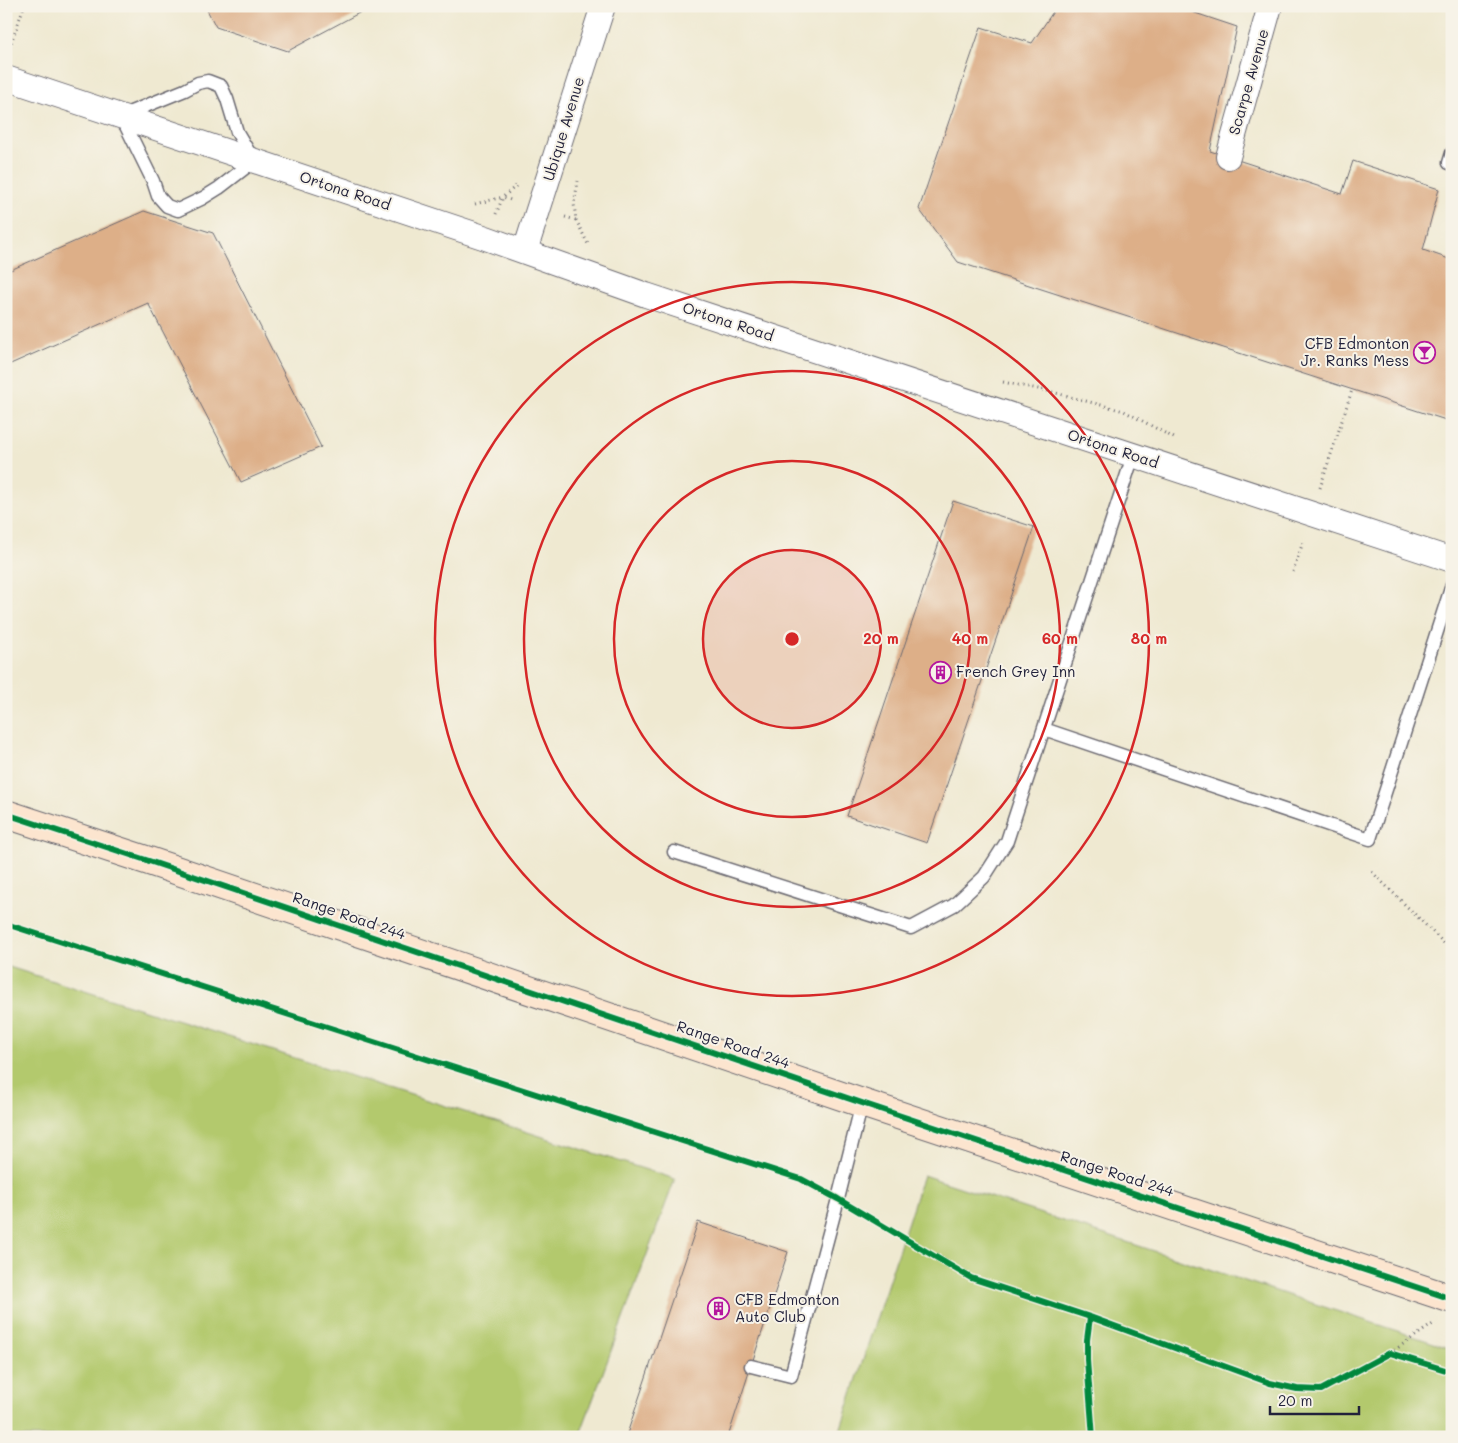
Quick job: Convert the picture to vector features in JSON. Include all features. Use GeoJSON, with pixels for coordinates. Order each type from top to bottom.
{"type":"FeatureCollection","features":[{"type":"Feature","properties":{"kind":"street","name":"Ubique Avenue"},"geometry":{"type":"LineString","coordinates":[[525,251],[603,6]]}},
{"type":"Feature","properties":{"kind":"street","name":"Scarpe Avenue"},"geometry":{"type":"LineString","coordinates":[[1228,157],[1270,6]]}},
{"type":"Feature","properties":{"kind":"street","name":"Ortona Road"},"geometry":{"type":"LineString","coordinates":[[7,66],[121,116],[525,251],[646,295],[1452,560]]}},
{"type":"Feature","properties":{"kind":"street","name":"Range Road 244"},"geometry":{"type":"LineString","coordinates":[[6,814],[862,1103],[1445,1309]]}},
{"type":"Feature","properties":{"kind":"lane"},"geometry":{"type":"LineString","coordinates":[[208,81],[221,86],[237,132],[254,161],[219,188],[178,210],[167,206],[158,196],[153,181],[121,116],[198,83],[208,81]]}},
{"type":"Feature","properties":{"kind":"lane"},"geometry":{"type":"LineString","coordinates":[[1452,153],[1449,162],[1452,164]]}},
{"type":"Feature","properties":{"kind":"lane"},"geometry":{"type":"LineString","coordinates":[[674,852],[911,928],[954,905],[984,876],[1007,841],[1134,456]]}},
{"type":"Feature","properties":{"kind":"lane"},"geometry":{"type":"LineString","coordinates":[[1044,729],[1370,839],[1452,585]]}},
{"type":"Feature","properties":{"kind":"lane"},"geometry":{"type":"LineString","coordinates":[[751,1366],[791,1376],[862,1103]]}},
{"type":"Feature","properties":{"kind":"path"},"geometry":{"type":"LineString","coordinates":[[7,66],[24,6]]}},
{"type":"Feature","properties":{"kind":"path"},"geometry":{"type":"LineString","coordinates":[[471,204],[479,204],[503,197],[522,180]]}},
{"type":"Feature","properties":{"kind":"path"},"geometry":{"type":"LineString","coordinates":[[1293,572],[1352,390]]}},
{"type":"Feature","properties":{"kind":"path"},"geometry":{"type":"LineString","coordinates":[[1372,872],[1452,951]]}},
{"type":"Feature","properties":{"kind":"path"},"geometry":{"type":"LineString","coordinates":[[1381,1357],[1390,1353],[1445,1309]]}},
{"type":"Feature","properties":{"kind":"path"},"geometry":{"type":"LineString","coordinates":[[1390,1353],[1398,1355]]}},
{"type":"Feature","properties":{"kind":"green space"},"geometry":{"type":"Polygon","coordinates":[[[6,966],[675,1179],[579,1437],[6,1437],[6,966]]]}},
{"type":"Feature","properties":{"kind":"green space"},"geometry":{"type":"Polygon","coordinates":[[[923,1175],[1452,1349],[1452,1437],[838,1437],[923,1175]]]}},
{"type":"Feature","properties":{"kind":"building"},"geometry":{"type":"Polygon","coordinates":[[[205,6],[372,6],[288,51],[216,27],[205,6]]]}},
{"type":"Feature","properties":{"kind":"building"},"geometry":{"type":"Polygon","coordinates":[[[1057,6],[1174,6],[1237,27],[1210,151],[1342,194],[1353,161],[1439,189],[1423,250],[1452,260],[1452,422],[958,262],[919,209],[981,27],[1032,43],[1057,6]]]}},
{"type":"Feature","properties":{"kind":"building"},"geometry":{"type":"Polygon","coordinates":[[[144,211],[213,233],[321,447],[241,482],[148,303],[6,366],[6,272],[144,211]]]}},
{"type":"Feature","properties":{"kind":"building","name":"French Grey Inn"},"geometry":{"type":"Polygon","coordinates":[[[953,501],[1034,527],[927,843],[847,816],[953,501]]]}},
{"type":"Feature","properties":{"kind":"building","name":"CFB Edmonton Auto Club"},"geometry":{"type":"Polygon","coordinates":[[[698,1222],[788,1252],[728,1437],[626,1437],[698,1222]]]}},
{"type":"Feature","properties":{"kind":"cycle path"},"geometry":{"type":"LineString","coordinates":[[6,814],[862,1103],[1452,1299]]}},
{"type":"Feature","properties":{"kind":"cycle path"},"geometry":{"type":"LineString","coordinates":[[6,924],[801,1179],[971,1278],[1090,1317],[1270,1383],[1297,1389],[1321,1390],[1390,1353],[1452,1372]]}},
{"type":"Feature","properties":{"kind":"cycle path"},"geometry":{"type":"LineString","coordinates":[[1090,1317],[1087,1360],[1093,1437]]}},
{"type":"Feature","properties":{"kind":"place","name":"CFB Edmonton Jr. Ranks Mess"},"geometry":{"type":"Point","coordinates":[1425,353]}},
{"type":"Feature","properties":{"kind":"place","name":"French Grey Inn"},"geometry":{"type":"Point","coordinates":[940,672]}},
{"type":"Feature","properties":{"kind":"place","name":"CFB Edmonton Auto Club"},"geometry":{"type":"Point","coordinates":[719,1309]}}]}
